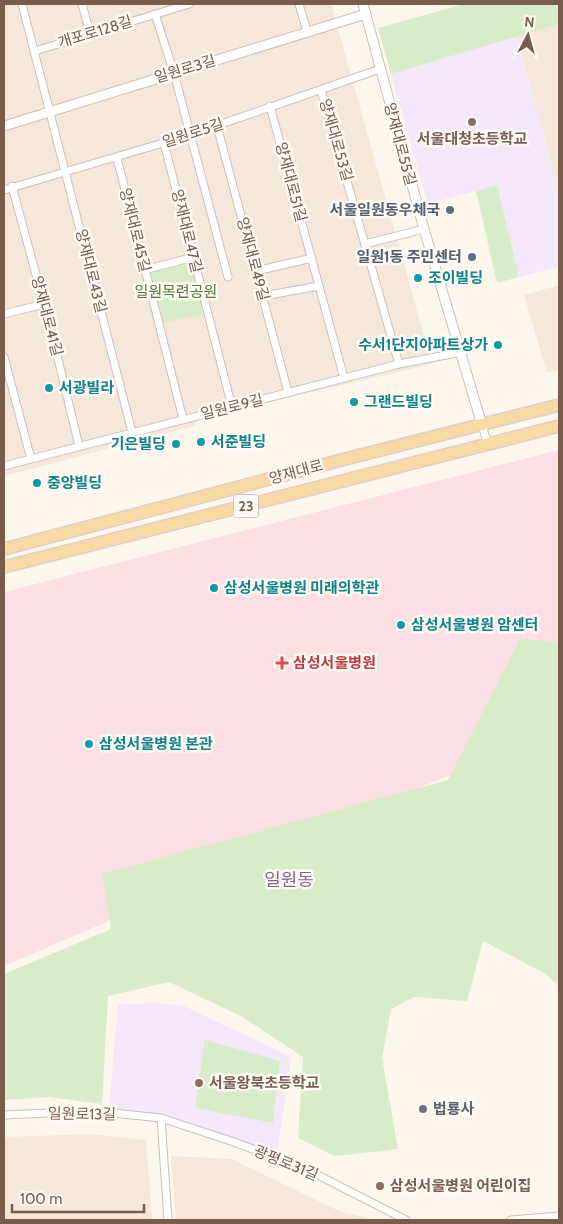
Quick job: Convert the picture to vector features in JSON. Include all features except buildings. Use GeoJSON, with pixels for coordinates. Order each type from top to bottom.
{"type":"FeatureCollection","features":[{"type":"Feature","properties":{"kind":"main road","name":"양재대로"},"geometry":{"type":"LineString","coordinates":[[4,549],[340,460],[559,405]]}},
{"type":"Feature","properties":{"kind":"main road","name":"양재대로"},"geometry":{"type":"LineString","coordinates":[[4,567],[559,426]]}},
{"type":"Feature","properties":{"kind":"street"},"geometry":{"type":"LineString","coordinates":[[22,4],[50,110]]}},
{"type":"Feature","properties":{"kind":"street"},"geometry":{"type":"LineString","coordinates":[[82,4],[90,33]]}},
{"type":"Feature","properties":{"kind":"street","name":"개포로128길"},"geometry":{"type":"LineString","coordinates":[[34,51],[189,4]]}},
{"type":"Feature","properties":{"kind":"street"},"geometry":{"type":"LineString","coordinates":[[299,4],[308,32]]}},
{"type":"Feature","properties":{"kind":"street","name":"양재대로55길"},"geometry":{"type":"LineString","coordinates":[[363,4],[424,229],[488,445]]}},
{"type":"Feature","properties":{"kind":"street"},"geometry":{"type":"LineString","coordinates":[[155,14],[174,73],[228,277]]}},
{"type":"Feature","properties":{"kind":"street","name":"일원로3길"},"geometry":{"type":"LineString","coordinates":[[4,126],[50,110],[366,14]]}},
{"type":"Feature","properties":{"kind":"street","name":"일원로5길"},"geometry":{"type":"LineString","coordinates":[[4,190],[12,186],[190,136],[380,68]]}},
{"type":"Feature","properties":{"kind":"street","name":"양재대로53길"},"geometry":{"type":"LineString","coordinates":[[321,90],[399,364]]}},
{"type":"Feature","properties":{"kind":"street","name":"양재대로51길"},"geometry":{"type":"LineString","coordinates":[[270,106],[344,378]]}},
{"type":"Feature","properties":{"kind":"street","name":"양재대로43길"},"geometry":{"type":"LineString","coordinates":[[50,110],[132,432]]}},
{"type":"Feature","properties":{"kind":"street","name":"양재대로49길"},"geometry":{"type":"LineString","coordinates":[[217,126],[288,392]]}},
{"type":"Feature","properties":{"kind":"street","name":"양재대로47길"},"geometry":{"type":"LineString","coordinates":[[164,143],[232,407]]}},
{"type":"Feature","properties":{"kind":"street","name":"양재대로45길"},"geometry":{"type":"LineString","coordinates":[[117,158],[183,419]]}},
{"type":"Feature","properties":{"kind":"street","name":"양재대로41길"},"geometry":{"type":"LineString","coordinates":[[12,186],[44,304],[79,446]]}},
{"type":"Feature","properties":{"kind":"street"},"geometry":{"type":"LineString","coordinates":[[365,244],[424,229]]}},
{"type":"Feature","properties":{"kind":"street"},"geometry":{"type":"LineString","coordinates":[[144,270],[194,257]]}},
{"type":"Feature","properties":{"kind":"street"},"geometry":{"type":"LineString","coordinates":[[256,271],[312,258]]}},
{"type":"Feature","properties":{"kind":"street"},"geometry":{"type":"LineString","coordinates":[[263,296],[319,286]]}},
{"type":"Feature","properties":{"kind":"street"},"geometry":{"type":"LineString","coordinates":[[4,314],[44,304]]}},
{"type":"Feature","properties":{"kind":"street","name":"일원로9길"},"geometry":{"type":"LineString","coordinates":[[4,466],[399,364],[462,352]]}},
{"type":"Feature","properties":{"kind":"street"},"geometry":{"type":"LineString","coordinates":[[4,357],[30,459]]}},
{"type":"Feature","properties":{"kind":"street","name":"일원로13길"},"geometry":{"type":"LineString","coordinates":[[4,1115],[93,1111],[161,1118]]}},
{"type":"Feature","properties":{"kind":"street"},"geometry":{"type":"LineString","coordinates":[[161,1118],[168,1220]]}},
{"type":"Feature","properties":{"kind":"street","name":"광평로31길"},"geometry":{"type":"LineString","coordinates":[[161,1118],[304,1168],[406,1220]]}},
{"type":"Feature","properties":{"kind":"street"},"geometry":{"type":"LineString","coordinates":[[511,1220],[559,1216]]}},
{"type":"Feature","properties":{"kind":"shaded area"},"geometry":{"type":"Polygon","coordinates":[[[4,4],[331,4],[432,364],[199,419],[194,426],[4,476],[4,4]]]}},
{"type":"Feature","properties":{"kind":"shaded area"},"geometry":{"type":"Polygon","coordinates":[[[559,24],[559,205],[553,170],[517,36],[559,24]]]}},
{"type":"Feature","properties":{"kind":"shaded area","name":"서울대청초등학교"},"geometry":{"type":"Polygon","coordinates":[[[517,36],[553,170],[559,205],[559,267],[519,277],[497,185],[428,204],[391,74],[517,36]]]}},
{"type":"Feature","properties":{"kind":"shaded area"},"geometry":{"type":"Polygon","coordinates":[[[559,285],[559,370],[547,373],[524,295],[559,285]]]}},
{"type":"Feature","properties":{"kind":"shaded area","name":"삼성서울병원"},"geometry":{"type":"Polygon","coordinates":[[[559,450],[559,734],[428,784],[4,966],[4,592],[559,450]]]}},
{"type":"Feature","properties":{"kind":"shaded area","name":"서울왕북초등학교"},"geometry":{"type":"Polygon","coordinates":[[[157,1003],[184,1006],[291,1057],[277,1154],[161,1115],[109,1109],[118,1004],[157,1003]]]}},
{"type":"Feature","properties":{"kind":"shaded area"},"geometry":{"type":"Polygon","coordinates":[[[90,1134],[146,1140],[152,1220],[4,1220],[4,1137],[90,1134]]]}},
{"type":"Feature","properties":{"kind":"shaded area"},"geometry":{"type":"Polygon","coordinates":[[[171,1156],[232,1159],[339,1211],[375,1220],[176,1220],[171,1156]]]}},
{"type":"Feature","properties":{"kind":"green space"},"geometry":{"type":"Polygon","coordinates":[[[464,4],[559,4],[559,24],[391,74],[378,28],[464,4]]]}},
{"type":"Feature","properties":{"kind":"green space"},"geometry":{"type":"Polygon","coordinates":[[[497,185],[519,277],[497,283],[476,191],[497,185]]]}},
{"type":"Feature","properties":{"kind":"green space","name":"일원목련공원"},"geometry":{"type":"Polygon","coordinates":[[[193,259],[206,313],[160,324],[147,271],[193,259]]]}},
{"type":"Feature","properties":{"kind":"green space"},"geometry":{"type":"Polygon","coordinates":[[[520,639],[559,642],[559,986],[546,974],[483,941],[467,1001],[414,997],[391,1009],[382,1058],[398,1149],[335,1156],[298,1138],[303,1057],[241,1016],[169,982],[108,996],[102,1104],[49,1097],[4,1100],[4,974],[111,929],[102,874],[448,780],[520,639]]]}},
{"type":"Feature","properties":{"kind":"green space"},"geometry":{"type":"Polygon","coordinates":[[[205,1040],[280,1061],[273,1123],[195,1108],[205,1040]]]}},
{"type":"Feature","properties":{"kind":"place","name":"서울대청초등학교"},"geometry":{"type":"Point","coordinates":[472,122]}},
{"type":"Feature","properties":{"kind":"place","name":"서울일원동우체국"},"geometry":{"type":"Point","coordinates":[450,210]}},
{"type":"Feature","properties":{"kind":"place","name":"일원1동 주민센터"},"geometry":{"type":"Point","coordinates":[472,257]}},
{"type":"Feature","properties":{"kind":"place","name":"조이빌딩"},"geometry":{"type":"Point","coordinates":[418,278]}},
{"type":"Feature","properties":{"kind":"place","name":"수서1단지아파트상가"},"geometry":{"type":"Point","coordinates":[498,345]}},
{"type":"Feature","properties":{"kind":"place","name":"서광빌라"},"geometry":{"type":"Point","coordinates":[49,388]}},
{"type":"Feature","properties":{"kind":"place","name":"그랜드빌딩"},"geometry":{"type":"Point","coordinates":[354,402]}},
{"type":"Feature","properties":{"kind":"place","name":"서준빌딩"},"geometry":{"type":"Point","coordinates":[201,442]}},
{"type":"Feature","properties":{"kind":"place","name":"기은빌딩"},"geometry":{"type":"Point","coordinates":[176,444]}},
{"type":"Feature","properties":{"kind":"place","name":"중앙빌딩"},"geometry":{"type":"Point","coordinates":[37,483]}},
{"type":"Feature","properties":{"kind":"place","name":"삼성서울병원 미래의학관"},"geometry":{"type":"Point","coordinates":[214,588]}},
{"type":"Feature","properties":{"kind":"place","name":"삼성서울병원 암센터"},"geometry":{"type":"Point","coordinates":[401,625]}},
{"type":"Feature","properties":{"kind":"place","name":"삼성서울병원"},"geometry":{"type":"Point","coordinates":[282,663]}},
{"type":"Feature","properties":{"kind":"place","name":"삼성서울병원 본관"},"geometry":{"type":"Point","coordinates":[89,744]}},
{"type":"Feature","properties":{"kind":"place","name":"서울왕북초등학교"},"geometry":{"type":"Point","coordinates":[199,1083]}},
{"type":"Feature","properties":{"kind":"place","name":"법룡사"},"geometry":{"type":"Point","coordinates":[423,1109]}},
{"type":"Feature","properties":{"kind":"place","name":"삼성서울병원 어린이집"},"geometry":{"type":"Point","coordinates":[380,1186]}},
{"type":"Feature","properties":{"kind":"district","name":"일원동"},"geometry":{"type":"Point","coordinates":[289,880]}}]}
